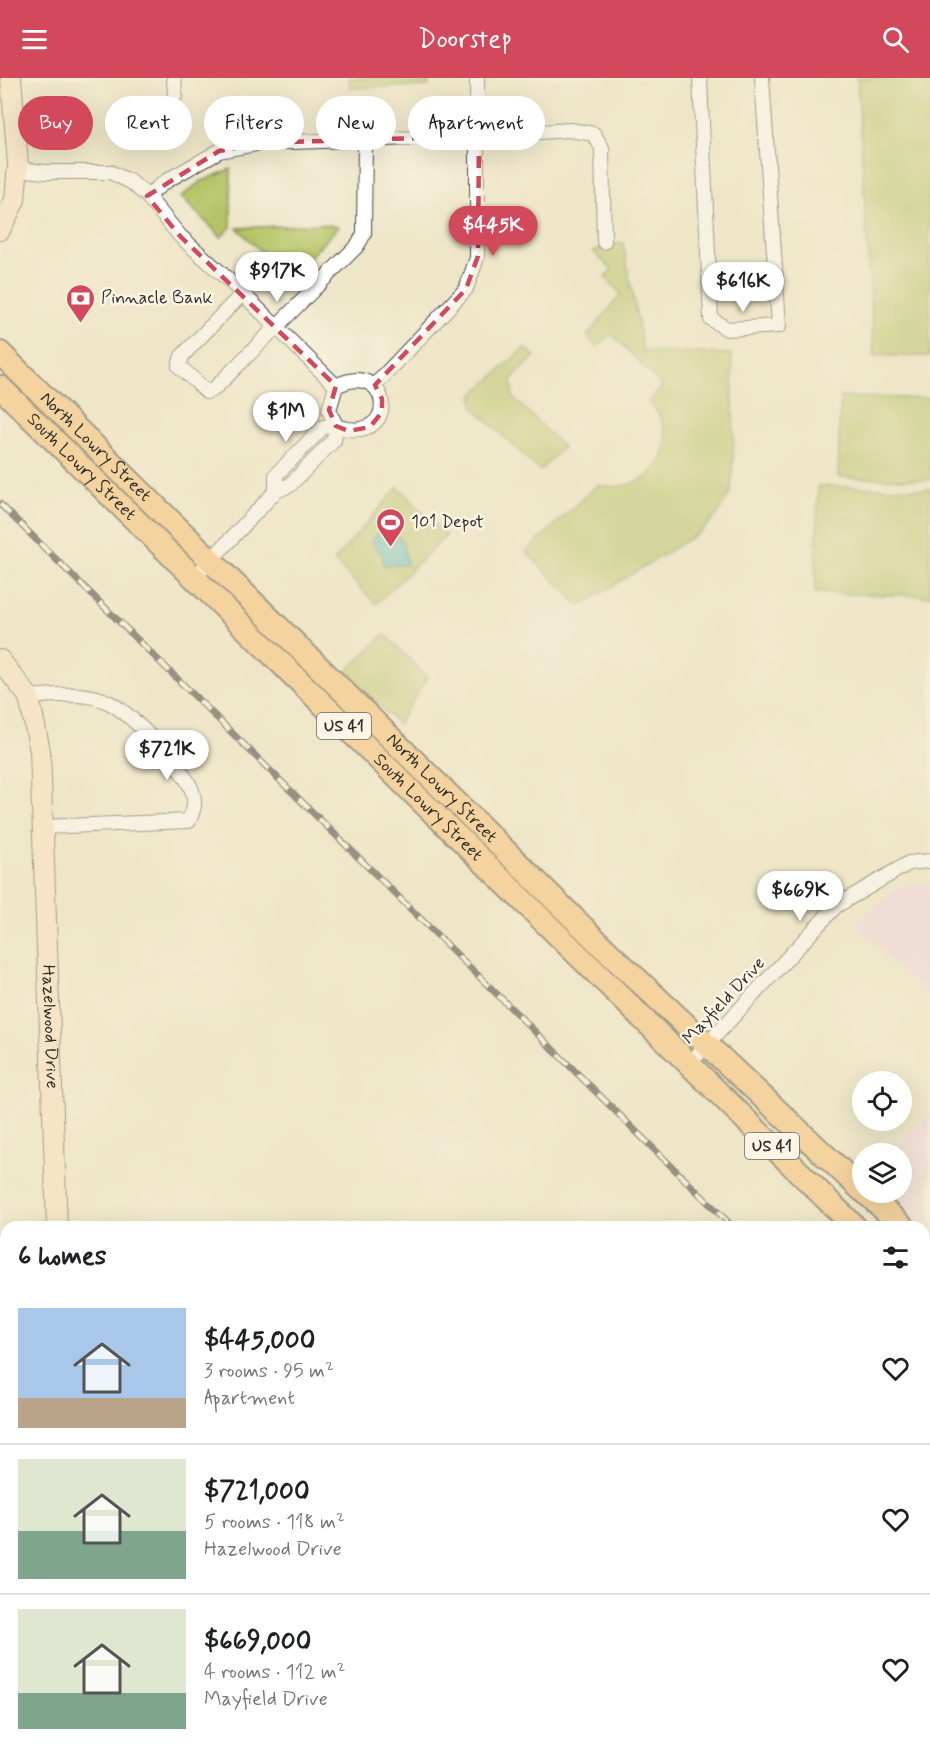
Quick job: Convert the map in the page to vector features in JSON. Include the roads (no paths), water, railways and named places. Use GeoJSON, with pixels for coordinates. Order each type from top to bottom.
{"type":"FeatureCollection","features":[{"type":"Feature","properties":{"kind":"main road","name":"North Lowry Street"},"geometry":{"type":"LineString","coordinates":[[0,353],[609,953],[852,1180]]}},
{"type":"Feature","properties":{"kind":"main road","name":"South Lowry Street"},"geometry":{"type":"LineString","coordinates":[[0,387],[849,1221]]}},
{"type":"Feature","properties":{"kind":"main road","name":"North Lowry Street"},"geometry":{"type":"LineString","coordinates":[[877,1203],[896,1221]]}},
{"type":"Feature","properties":{"kind":"street"},"geometry":{"type":"LineString","coordinates":[[0,230],[15,200],[18,169],[11,78]]}},
{"type":"Feature","properties":{"kind":"street"},"geometry":{"type":"LineString","coordinates":[[174,78],[175,96]]}},
{"type":"Feature","properties":{"kind":"street"},"geometry":{"type":"LineString","coordinates":[[477,78],[478,96]]}},
{"type":"Feature","properties":{"kind":"street"},"geometry":{"type":"LineString","coordinates":[[700,78],[711,320],[726,330],[779,326],[762,78]]}},
{"type":"Feature","properties":{"kind":"street"},"geometry":{"type":"LineString","coordinates":[[545,132],[570,130],[594,134],[602,148],[604,242]]}},
{"type":"Feature","properties":{"kind":"street"},"geometry":{"type":"LineString","coordinates":[[147,196],[166,181],[219,151],[261,143],[316,141]]}},
{"type":"Feature","properties":{"kind":"street"},"geometry":{"type":"LineString","coordinates":[[243,293],[182,356],[179,366],[207,392],[214,389],[357,246],[364,234],[365,150]]}},
{"type":"Feature","properties":{"kind":"street"},"geometry":{"type":"LineString","coordinates":[[375,386],[466,289],[478,256],[479,150]]}},
{"type":"Feature","properties":{"kind":"street"},"geometry":{"type":"LineString","coordinates":[[18,169],[46,172],[110,172],[131,182],[147,196],[180,236],[243,293],[336,386]]}},
{"type":"Feature","properties":{"kind":"street"},"geometry":{"type":"LineString","coordinates":[[194,578],[276,491],[290,484],[334,440],[335,427],[329,410],[336,386],[348,380],[360,380],[375,386],[382,399],[382,412],[376,423],[366,429],[349,431],[335,427]]}},
{"type":"Feature","properties":{"kind":"street","name":"Hazelwood Drive"},"geometry":{"type":"LineString","coordinates":[[0,660],[28,697],[40,751],[57,1221]]}},
{"type":"Feature","properties":{"kind":"street"},"geometry":{"type":"LineString","coordinates":[[28,697],[67,694],[109,702],[143,730],[183,776],[193,793],[194,809],[189,821],[42,827]]}},
{"type":"Feature","properties":{"kind":"street","name":"Mayfield Drive"},"geometry":{"type":"LineString","coordinates":[[688,1065],[836,906],[909,863],[930,861]]}},
{"type":"Feature","properties":{"kind":"water"},"geometry":{"type":"Polygon","coordinates":[[[386,525],[403,542],[407,565],[383,565],[383,556],[371,541],[386,525]]]}},
{"type":"Feature","properties":{"kind":"railway"},"geometry":{"type":"LineString","coordinates":[[0,504],[727,1221]]}},
{"type":"Feature","properties":{"kind":"place","name":"Pinnacle Bank"},"geometry":{"type":"Point","coordinates":[80,324]}},
{"type":"Feature","properties":{"kind":"place","name":"101 Depot"},"geometry":{"type":"Point","coordinates":[390,548]}}]}
